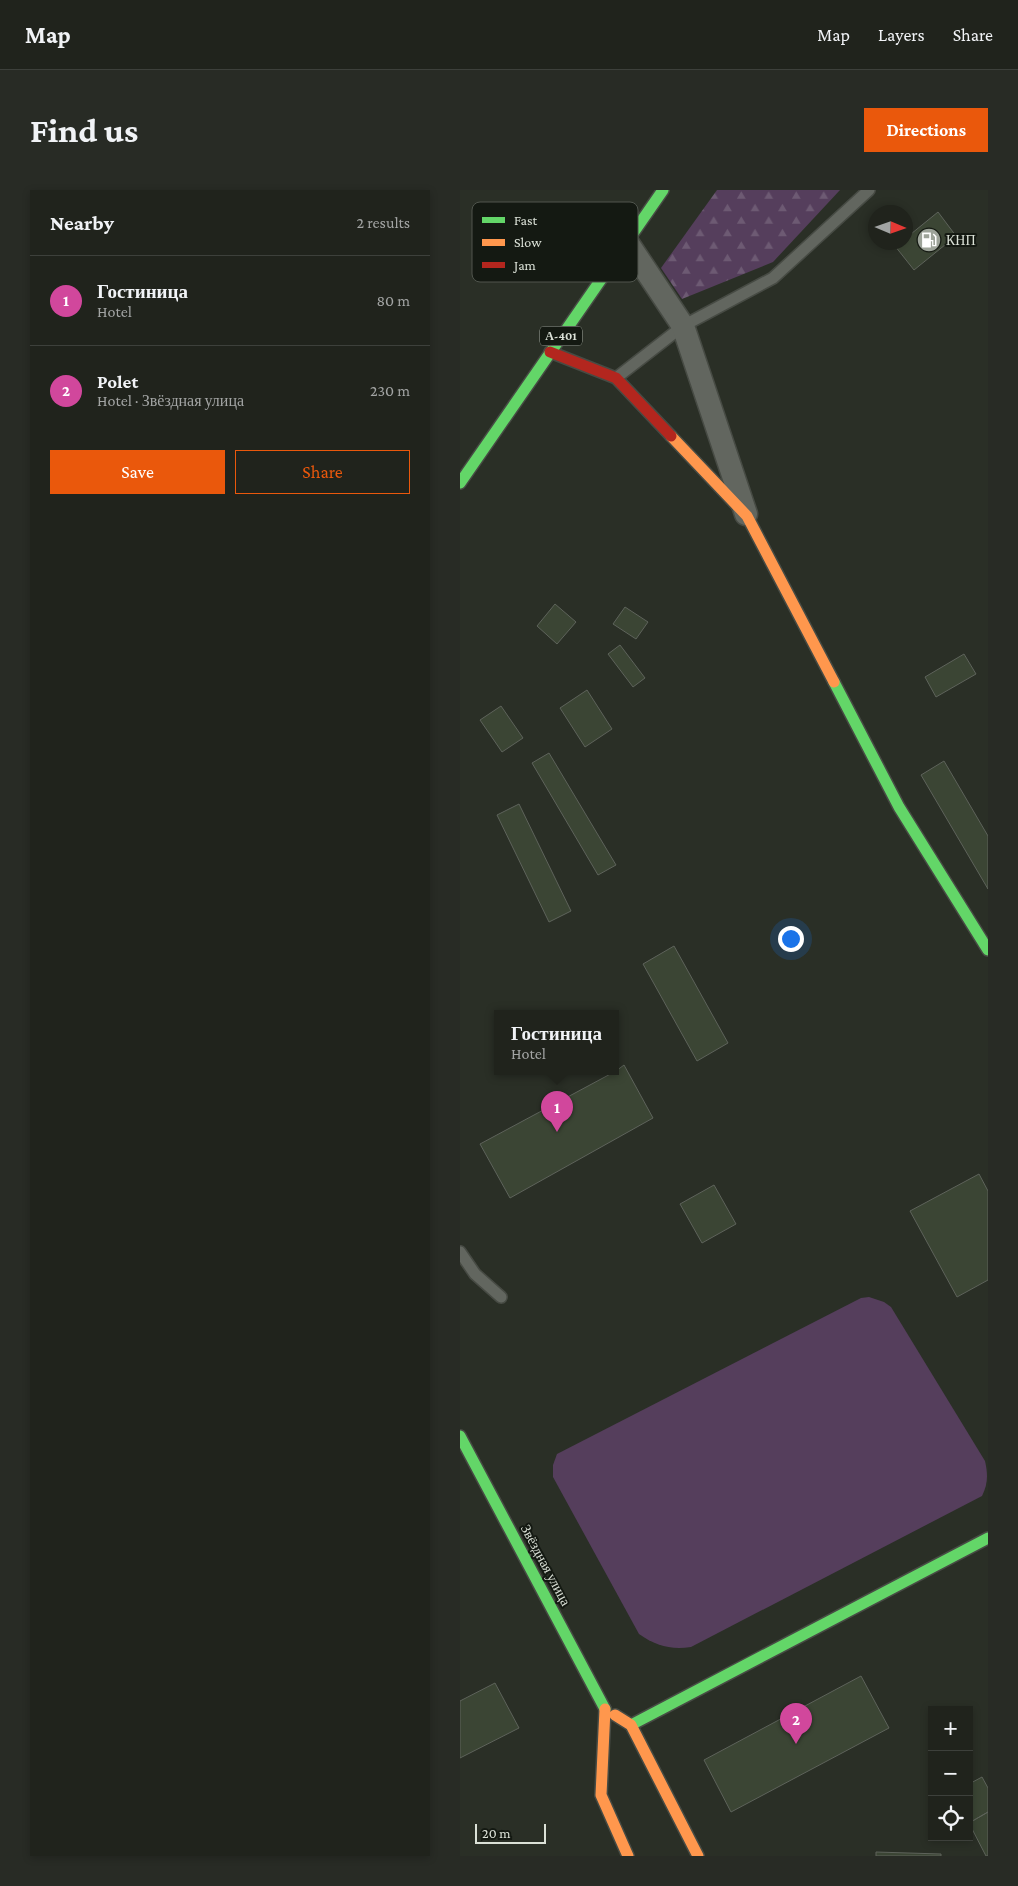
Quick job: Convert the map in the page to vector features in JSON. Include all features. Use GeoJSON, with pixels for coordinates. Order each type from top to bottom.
{"type":"FeatureCollection","features":[{"type":"Feature","properties":{"kind":"street","name":"А-401"},"geometry":{"type":"LineString","coordinates":[[638,226],[663,190]]}},
{"type":"Feature","properties":{"kind":"street"},"geometry":{"type":"LineString","coordinates":[[638,258],[683,326],[747,516],[899,807],[988,950]]}},
{"type":"Feature","properties":{"kind":"street","name":"А-401"},"geometry":{"type":"LineString","coordinates":[[460,483],[599,282]]}},
{"type":"Feature","properties":{"kind":"street"},"geometry":{"type":"LineString","coordinates":[[550,352],[616,378],[747,516]]}},
{"type":"Feature","properties":{"kind":"street","name":"Звёздная улица"},"geometry":{"type":"LineString","coordinates":[[460,1436],[606,1709]]}},
{"type":"Feature","properties":{"kind":"street"},"geometry":{"type":"LineString","coordinates":[[631,1725],[988,1538]]}},
{"type":"Feature","properties":{"kind":"street"},"geometry":{"type":"LineString","coordinates":[[628,1856],[601,1795],[606,1709],[631,1725],[698,1856]]}},
{"type":"Feature","properties":{"kind":"lane"},"geometry":{"type":"LineString","coordinates":[[616,378],[683,326],[773,278],[868,190]]}},
{"type":"Feature","properties":{"kind":"lane"},"geometry":{"type":"LineString","coordinates":[[460,1252],[475,1274],[501,1297]]}},
{"type":"Feature","properties":{"kind":"green space"},"geometry":{"type":"Polygon","coordinates":[[[717,190],[840,190],[773,262],[682,299],[661,268],[717,190]]]}},
{"type":"Feature","properties":{"kind":"green space"},"geometry":{"type":"Polygon","coordinates":[[[869,1297],[884,1302],[891,1307],[985,1461],[987,1479],[982,1496],[691,1647],[677,1648],[651,1642],[639,1634],[553,1477],[553,1465],[557,1454],[861,1298],[869,1297]]]}},
{"type":"Feature","properties":{"kind":"building","name":"КНП"},"geometry":{"type":"Polygon","coordinates":[[[938,212],[956,236],[914,270],[898,250],[913,250],[913,232],[938,212]]]}},
{"type":"Feature","properties":{"kind":"building"},"geometry":{"type":"Polygon","coordinates":[[[555,604],[576,622],[557,644],[537,626],[555,604]]]}},
{"type":"Feature","properties":{"kind":"building"},"geometry":{"type":"Polygon","coordinates":[[[625,607],[648,622],[636,639],[613,624],[625,607]]]}},
{"type":"Feature","properties":{"kind":"building"},"geometry":{"type":"Polygon","coordinates":[[[620,645],[645,678],[633,687],[608,654],[620,645]]]}},
{"type":"Feature","properties":{"kind":"building"},"geometry":{"type":"Polygon","coordinates":[[[964,654],[976,674],[936,697],[925,677],[964,654]]]}},
{"type":"Feature","properties":{"kind":"building"},"geometry":{"type":"Polygon","coordinates":[[[587,690],[612,729],[585,747],[560,708],[587,690]]]}},
{"type":"Feature","properties":{"kind":"building"},"geometry":{"type":"Polygon","coordinates":[[[501,706],[523,738],[502,752],[480,720],[501,706]]]}},
{"type":"Feature","properties":{"kind":"building"},"geometry":{"type":"Polygon","coordinates":[[[549,753],[616,865],[598,875],[532,763],[549,753]]]}},
{"type":"Feature","properties":{"kind":"building"},"geometry":{"type":"Polygon","coordinates":[[[944,761],[988,836],[988,889],[921,775],[944,761]]]}},
{"type":"Feature","properties":{"kind":"building"},"geometry":{"type":"Polygon","coordinates":[[[519,804],[571,911],[549,922],[497,815],[519,804]]]}},
{"type":"Feature","properties":{"kind":"building"},"geometry":{"type":"Polygon","coordinates":[[[674,946],[728,1043],[697,1061],[643,964],[674,946]]]}},
{"type":"Feature","properties":{"kind":"building"},"geometry":{"type":"Polygon","coordinates":[[[624,1065],[653,1118],[510,1198],[480,1144],[609,1075],[619,1075],[619,1069],[624,1065]]]}},
{"type":"Feature","properties":{"kind":"building"},"geometry":{"type":"Polygon","coordinates":[[[979,1174],[988,1191],[988,1280],[957,1297],[910,1211],[979,1174]]]}},
{"type":"Feature","properties":{"kind":"building"},"geometry":{"type":"Polygon","coordinates":[[[714,1185],[736,1224],[702,1243],[680,1204],[714,1185]]]}},
{"type":"Feature","properties":{"kind":"building"},"geometry":{"type":"Polygon","coordinates":[[[861,1676],[889,1728],[731,1812],[704,1760],[861,1676]]]}},
{"type":"Feature","properties":{"kind":"building"},"geometry":{"type":"Polygon","coordinates":[[[495,1683],[519,1728],[460,1758],[460,1701],[495,1683]]]}},
{"type":"Feature","properties":{"kind":"building"},"geometry":{"type":"Polygon","coordinates":[[[982,1777],[988,1788],[988,1812],[973,1821],[973,1796],[973,1782],[982,1777]]]}},
{"type":"Feature","properties":{"kind":"building"},"geometry":{"type":"Polygon","coordinates":[[[988,1812],[988,1856],[986,1856],[973,1831],[973,1821],[988,1812]]]}},
{"type":"Feature","properties":{"kind":"building"},"geometry":{"type":"Polygon","coordinates":[[[876,1852],[941,1854],[941,1856],[876,1856],[876,1852]]]}},
{"type":"Feature","properties":{"kind":"traffic: fast"},"geometry":{"type":"LineString","coordinates":[[638,226],[663,190]]}},
{"type":"Feature","properties":{"kind":"traffic: fast"},"geometry":{"type":"LineString","coordinates":[[460,483],[599,282]]}},
{"type":"Feature","properties":{"kind":"traffic: fast"},"geometry":{"type":"LineString","coordinates":[[834,682],[899,807],[988,950]]}},
{"type":"Feature","properties":{"kind":"traffic: fast"},"geometry":{"type":"LineString","coordinates":[[460,1436],[605,1709]]}},
{"type":"Feature","properties":{"kind":"traffic: fast"},"geometry":{"type":"LineString","coordinates":[[631,1725],[988,1538]]}},
{"type":"Feature","properties":{"kind":"traffic: slow"},"geometry":{"type":"LineString","coordinates":[[671,436],[747,516],[834,682]]}},
{"type":"Feature","properties":{"kind":"traffic: slow"},"geometry":{"type":"LineString","coordinates":[[605,1709],[601,1795],[628,1856]]}},
{"type":"Feature","properties":{"kind":"traffic: slow"},"geometry":{"type":"LineString","coordinates":[[615,1715],[631,1725],[698,1856]]}},
{"type":"Feature","properties":{"kind":"traffic: jam"},"geometry":{"type":"LineString","coordinates":[[550,352],[616,378],[671,436]]}},
{"type":"Feature","properties":{"kind":"place","name":"КНП"},"geometry":{"type":"Point","coordinates":[929,240]}},
{"type":"Feature","properties":{"kind":"place","name":"Гостиница"},"geometry":{"type":"Point","coordinates":[557,1132]}},
{"type":"Feature","properties":{"kind":"place","name":"Polet"},"geometry":{"type":"Point","coordinates":[796,1744]}}]}
